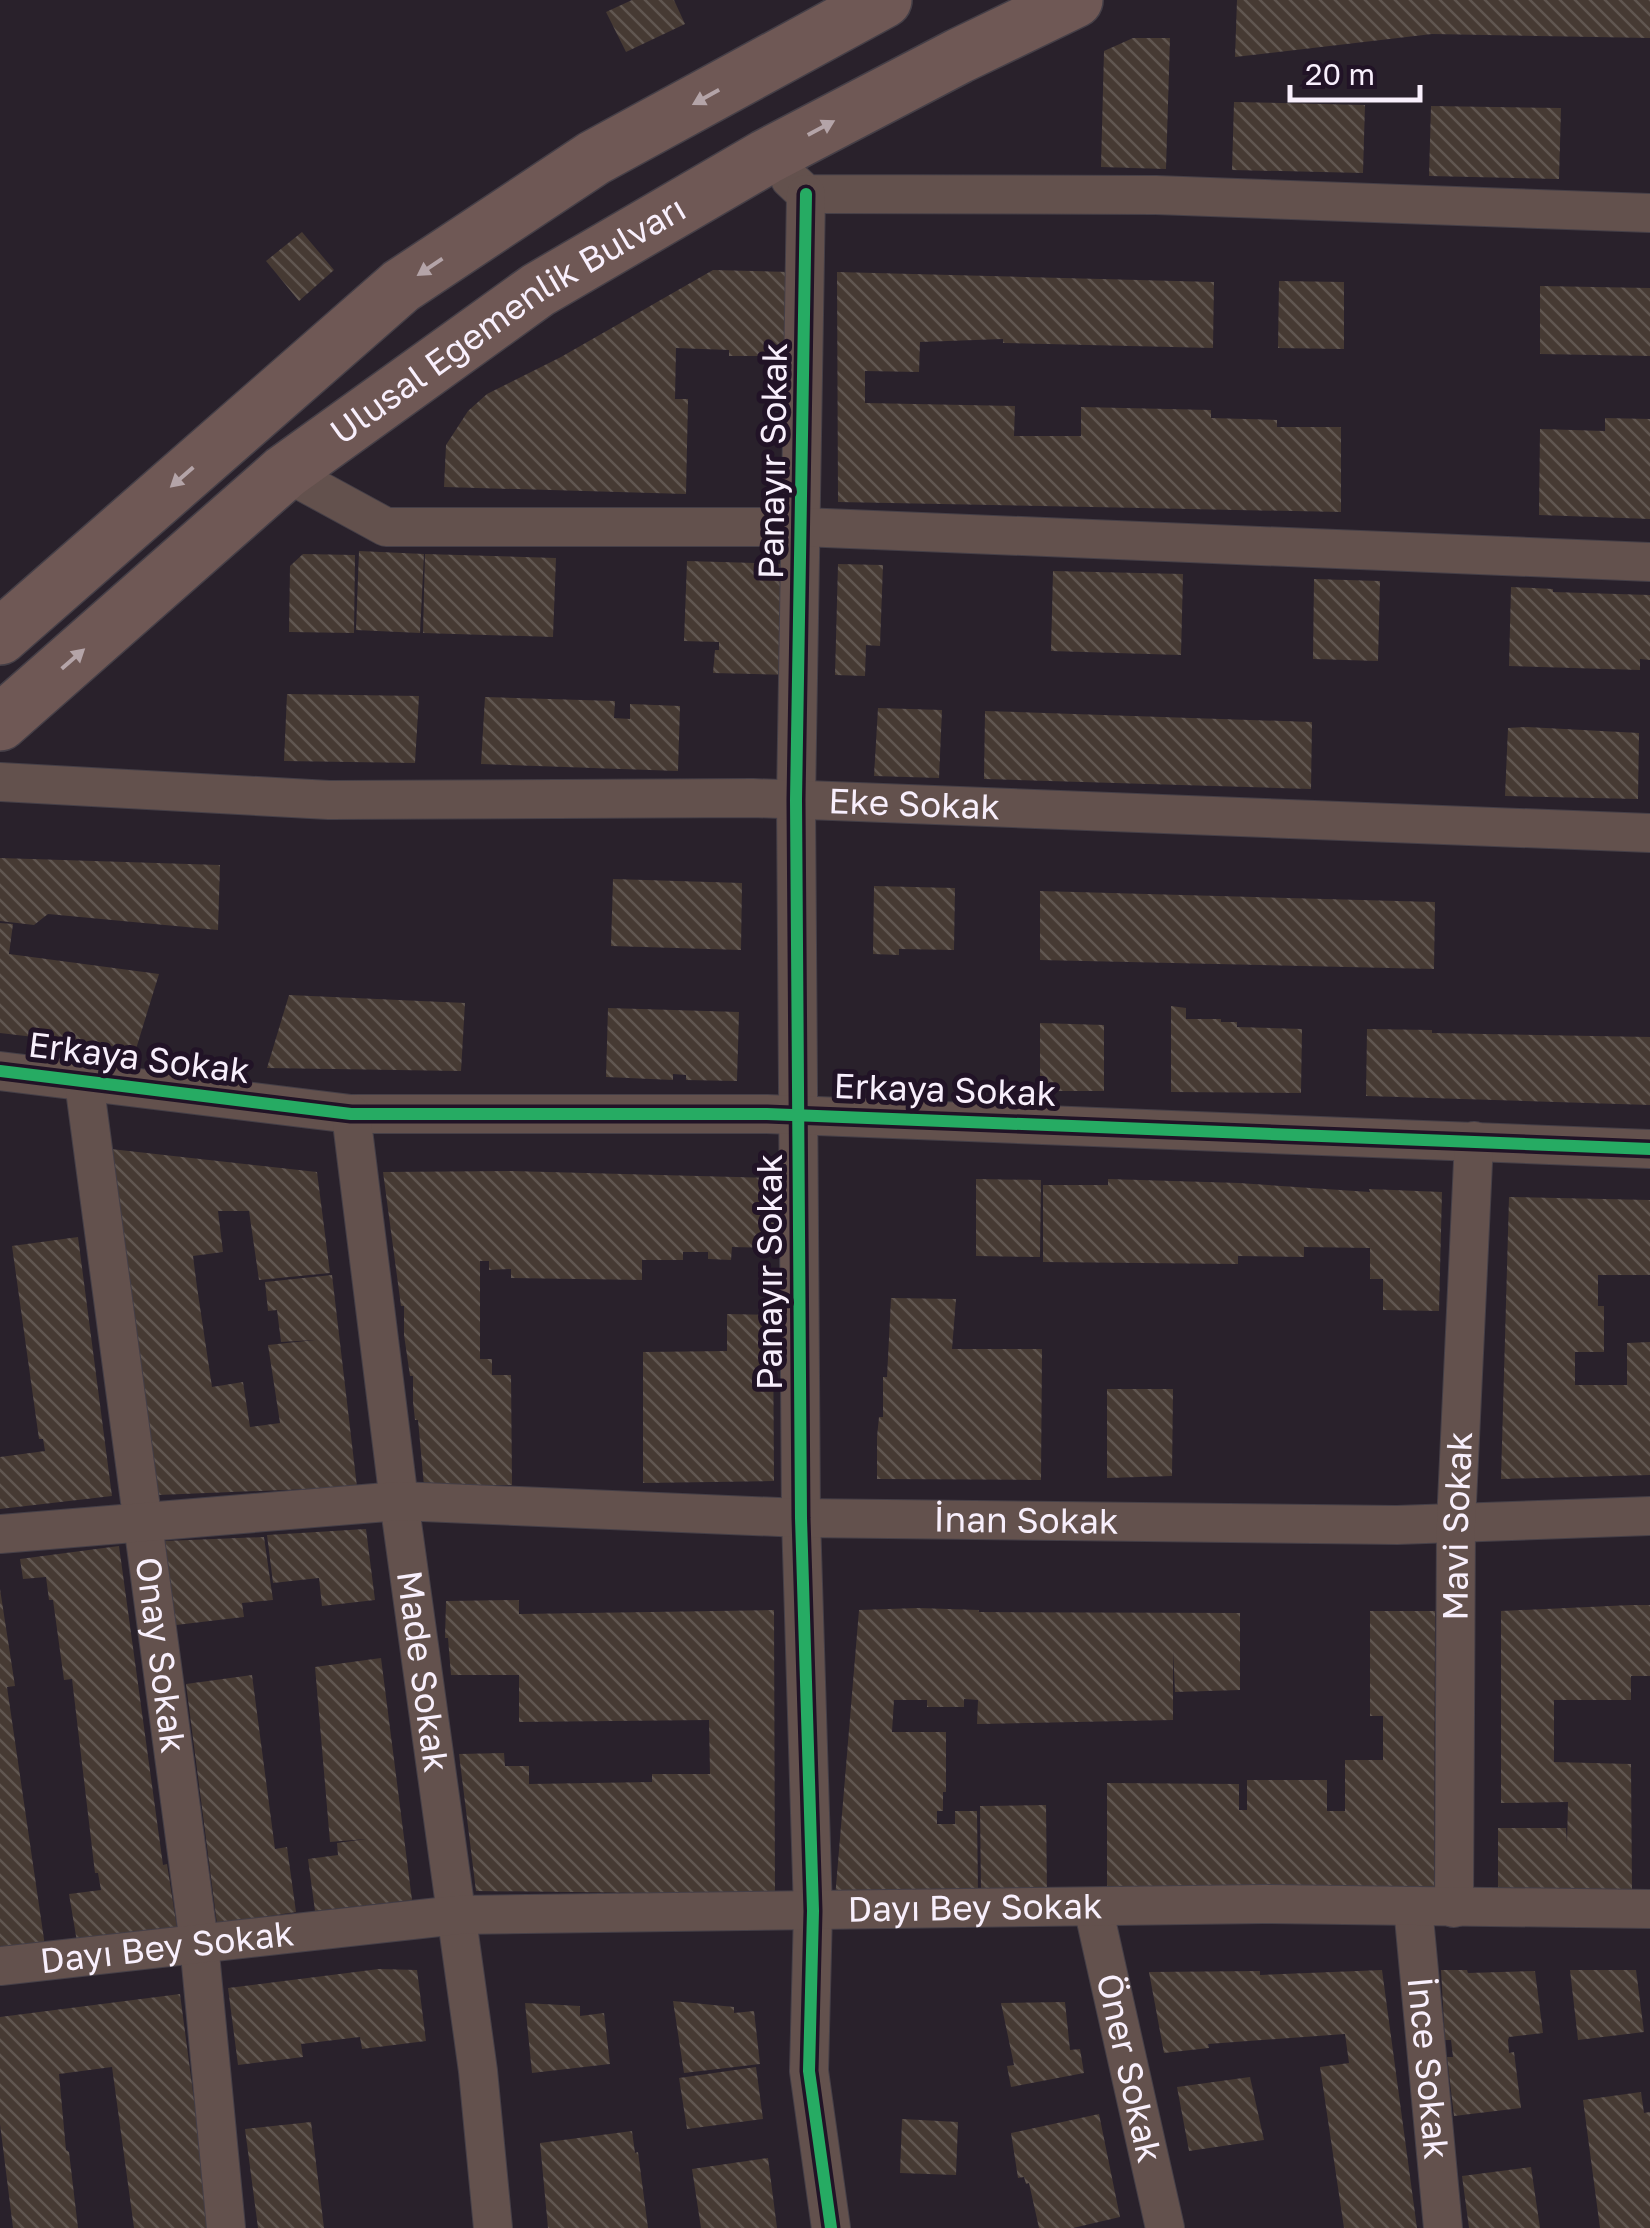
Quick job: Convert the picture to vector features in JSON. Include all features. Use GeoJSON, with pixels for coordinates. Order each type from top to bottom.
{"type":"FeatureCollection","features":[{"type":"Feature","properties":{"kind":"main road","name":"Ulusal Egemenlik Bulvarı"},"geometry":{"type":"LineString","coordinates":[[0,636],[401,286],[594,158],[884,0]]}},
{"type":"Feature","properties":{"kind":"main road","name":"Ulusal Egemenlik Bulvarı"},"geometry":{"type":"LineString","coordinates":[[0,723],[285,472],[538,290],[766,157],[1075,0]]}},
{"type":"Feature","properties":{"kind":"street"},"geometry":{"type":"LineString","coordinates":[[766,157],[806,194],[1156,195],[1650,212]]}},
{"type":"Feature","properties":{"kind":"street","name":"Panayır Sokak"},"geometry":{"type":"LineString","coordinates":[[806,194],[796,800],[800,1518],[813,1911],[808,2071],[831,2228]]}},
{"type":"Feature","properties":{"kind":"street"},"geometry":{"type":"LineString","coordinates":[[285,472],[386,527],[802,527],[1650,562]]}},
{"type":"Feature","properties":{"kind":"street","name":"Eke Sokak"},"geometry":{"type":"LineString","coordinates":[[0,782],[329,800],[796,800],[1650,833]]}},
{"type":"Feature","properties":{"kind":"street","name":"Erkaya Sokak"},"geometry":{"type":"LineString","coordinates":[[0,1071],[350,1114],[800,1116],[1650,1148]]}},
{"type":"Feature","properties":{"kind":"street","name":"Onay Sokak"},"geometry":{"type":"LineString","coordinates":[[84,1082],[200,1943],[226,2228]]}},
{"type":"Feature","properties":{"kind":"street","name":"Made Sokak"},"geometry":{"type":"LineString","coordinates":[[350,1114],[478,2070],[493,2228]]}},
{"type":"Feature","properties":{"kind":"street","name":"Mavi Sokak"},"geometry":{"type":"LineString","coordinates":[[1454,1908],[1456,1523],[1474,1141]]}},
{"type":"Feature","properties":{"kind":"street","name":"İnan Sokak"},"geometry":{"type":"LineString","coordinates":[[0,1534],[399,1501],[800,1518],[1456,1523],[1650,1516]]}},
{"type":"Feature","properties":{"kind":"street","name":"Dayı Bey Sokak"},"geometry":{"type":"LineString","coordinates":[[0,1966],[457,1915],[1263,1904],[1650,1909]]}},
{"type":"Feature","properties":{"kind":"street","name":"Öner Sokak"},"geometry":{"type":"LineString","coordinates":[[1093,1907],[1165,2228]]}},
{"type":"Feature","properties":{"kind":"street","name":"İnce Sokak"},"geometry":{"type":"LineString","coordinates":[[1412,1907],[1443,2228]]}},
{"type":"Feature","properties":{"kind":"building"},"geometry":{"type":"Polygon","coordinates":[[[632,0],[674,0],[685,24],[626,52],[606,12],[632,0]]]}},
{"type":"Feature","properties":{"kind":"building"},"geometry":{"type":"Polygon","coordinates":[[[1237,0],[1650,0],[1650,38],[1432,34],[1235,57],[1237,0]]]}},
{"type":"Feature","properties":{"kind":"building"},"geometry":{"type":"Polygon","coordinates":[[[1133,38],[1170,38],[1166,169],[1101,167],[1104,51],[1133,38]]]}},
{"type":"Feature","properties":{"kind":"building"},"geometry":{"type":"Polygon","coordinates":[[[1234,102],[1365,105],[1363,173],[1232,170],[1234,102]]]}},
{"type":"Feature","properties":{"kind":"building"},"geometry":{"type":"Polygon","coordinates":[[[1431,106],[1561,108],[1559,179],[1429,176],[1431,106]]]}},
{"type":"Feature","properties":{"kind":"building"},"geometry":{"type":"Polygon","coordinates":[[[302,232],[334,270],[299,301],[266,261],[302,232]]]}},
{"type":"Feature","properties":{"kind":"building"},"geometry":{"type":"Polygon","coordinates":[[[713,270],[790,272],[793,370],[767,370],[767,356],[729,356],[729,350],[676,348],[675,399],[688,399],[686,494],[444,487],[446,445],[468,411],[487,394],[561,357],[713,270]]]}},
{"type":"Feature","properties":{"kind":"building"},"geometry":{"type":"Polygon","coordinates":[[[837,272],[1214,282],[1213,348],[1003,343],[1003,339],[920,342],[919,372],[865,371],[865,403],[1015,406],[1014,436],[1081,436],[1081,407],[1211,410],[1211,418],[1277,420],[1277,427],[1341,427],[1341,512],[838,502],[837,272]]]}},
{"type":"Feature","properties":{"kind":"building"},"geometry":{"type":"Polygon","coordinates":[[[1279,281],[1344,282],[1344,349],[1278,348],[1279,281]]]}},
{"type":"Feature","properties":{"kind":"building"},"geometry":{"type":"Polygon","coordinates":[[[1540,286],[1650,288],[1650,356],[1540,354],[1540,286]]]}},
{"type":"Feature","properties":{"kind":"building"},"geometry":{"type":"Polygon","coordinates":[[[1605,418],[1650,419],[1650,519],[1539,515],[1540,429],[1605,431],[1605,418]]]}},
{"type":"Feature","properties":{"kind":"building"},"geometry":{"type":"Polygon","coordinates":[[[359,551],[424,554],[420,633],[356,630],[359,551]]]}},
{"type":"Feature","properties":{"kind":"building"},"geometry":{"type":"Polygon","coordinates":[[[303,554],[355,555],[354,633],[289,632],[290,566],[303,554]]]}},
{"type":"Feature","properties":{"kind":"building"},"geometry":{"type":"Polygon","coordinates":[[[425,554],[556,558],[553,637],[423,633],[425,554]]]}},
{"type":"Feature","properties":{"kind":"building"},"geometry":{"type":"Polygon","coordinates":[[[687,561],[792,564],[790,675],[713,673],[719,642],[684,641],[687,561]]]}},
{"type":"Feature","properties":{"kind":"building"},"geometry":{"type":"Polygon","coordinates":[[[838,564],[883,565],[880,646],[866,645],[865,676],[835,675],[838,564]]]}},
{"type":"Feature","properties":{"kind":"building"},"geometry":{"type":"Polygon","coordinates":[[[1053,571],[1183,574],[1181,655],[1051,651],[1053,571]]]}},
{"type":"Feature","properties":{"kind":"building"},"geometry":{"type":"Polygon","coordinates":[[[1314,579],[1380,581],[1378,661],[1313,659],[1314,579]]]}},
{"type":"Feature","properties":{"kind":"building"},"geometry":{"type":"Polygon","coordinates":[[[1511,587],[1650,595],[1650,660],[1640,659],[1640,670],[1509,666],[1511,587]]]}},
{"type":"Feature","properties":{"kind":"building"},"geometry":{"type":"Polygon","coordinates":[[[287,694],[419,696],[415,763],[284,761],[287,694]]]}},
{"type":"Feature","properties":{"kind":"building"},"geometry":{"type":"Polygon","coordinates":[[[485,697],[615,701],[614,718],[630,719],[630,704],[680,706],[678,771],[481,764],[485,697]]]}},
{"type":"Feature","properties":{"kind":"building"},"geometry":{"type":"Polygon","coordinates":[[[878,708],[942,710],[939,778],[874,776],[878,708]]]}},
{"type":"Feature","properties":{"kind":"building"},"geometry":{"type":"Polygon","coordinates":[[[985,711],[1312,722],[1311,789],[984,779],[985,711]]]}},
{"type":"Feature","properties":{"kind":"building"},"geometry":{"type":"Polygon","coordinates":[[[1508,728],[1639,733],[1638,799],[1505,796],[1508,728]]]}},
{"type":"Feature","properties":{"kind":"building"},"geometry":{"type":"Polygon","coordinates":[[[0,858],[220,865],[218,930],[48,914],[34,925],[0,921],[0,858]]]}},
{"type":"Feature","properties":{"kind":"building"},"geometry":{"type":"Polygon","coordinates":[[[613,879],[742,883],[741,950],[611,946],[613,879]]]}},
{"type":"Feature","properties":{"kind":"building"},"geometry":{"type":"Polygon","coordinates":[[[874,886],[955,888],[954,950],[899,949],[899,955],[873,954],[874,886]]]}},
{"type":"Feature","properties":{"kind":"building"},"geometry":{"type":"Polygon","coordinates":[[[1040,891],[1435,902],[1434,969],[1040,960],[1040,891]]]}},
{"type":"Feature","properties":{"kind":"building"},"geometry":{"type":"Polygon","coordinates":[[[0,923],[13,924],[9,954],[159,974],[136,1049],[0,1033],[0,923]]]}},
{"type":"Feature","properties":{"kind":"building"},"geometry":{"type":"Polygon","coordinates":[[[289,995],[465,1003],[461,1071],[267,1068],[289,995]]]}},
{"type":"Feature","properties":{"kind":"building"},"geometry":{"type":"Polygon","coordinates":[[[1171,1006],[1186,1008],[1186,1019],[1221,1019],[1237,1022],[1237,1027],[1302,1029],[1301,1093],[1171,1092],[1171,1006]]]}},
{"type":"Feature","properties":{"kind":"building"},"geometry":{"type":"Polygon","coordinates":[[[608,1008],[739,1012],[737,1081],[686,1080],[686,1075],[673,1074],[673,1080],[606,1077],[608,1008]]]}},
{"type":"Feature","properties":{"kind":"building"},"geometry":{"type":"Polygon","coordinates":[[[1040,1023],[1104,1025],[1104,1091],[1040,1091],[1040,1023]]]}},
{"type":"Feature","properties":{"kind":"building"},"geometry":{"type":"Polygon","coordinates":[[[1367,1029],[1650,1037],[1650,1105],[1366,1096],[1367,1029]]]}},
{"type":"Feature","properties":{"kind":"building"},"geometry":{"type":"Polygon","coordinates":[[[111,1149],[317,1172],[330,1273],[259,1280],[249,1211],[218,1211],[223,1252],[193,1256],[212,1387],[243,1382],[250,1427],[280,1423],[268,1345],[315,1340],[281,1342],[277,1310],[268,1311],[265,1282],[332,1275],[357,1487],[158,1495],[111,1149]]]}},
{"type":"Feature","properties":{"kind":"building"},"geometry":{"type":"Polygon","coordinates":[[[383,1172],[773,1178],[774,1248],[732,1247],[731,1260],[708,1259],[708,1252],[683,1252],[683,1260],[642,1260],[642,1280],[511,1278],[511,1269],[489,1270],[489,1261],[480,1261],[480,1359],[492,1359],[492,1375],[511,1375],[512,1485],[424,1486],[413,1376],[404,1335],[404,1306],[383,1172]]]}},
{"type":"Feature","properties":{"kind":"building"},"geometry":{"type":"Polygon","coordinates":[[[976,1179],[1041,1180],[1040,1257],[976,1256],[976,1179]]]}},
{"type":"Feature","properties":{"kind":"building"},"geometry":{"type":"Polygon","coordinates":[[[1108,1179],[1442,1192],[1439,1311],[1383,1310],[1383,1279],[1370,1279],[1370,1248],[1304,1247],[1304,1257],[1238,1256],[1238,1264],[1043,1262],[1043,1185],[1108,1185],[1108,1179]]]}},
{"type":"Feature","properties":{"kind":"building"},"geometry":{"type":"Polygon","coordinates":[[[1509,1197],[1650,1200],[1650,1275],[1598,1275],[1598,1306],[1604,1306],[1604,1352],[1575,1352],[1575,1385],[1627,1385],[1627,1343],[1650,1342],[1650,1475],[1501,1479],[1509,1197]]]}},
{"type":"Feature","properties":{"kind":"building"},"geometry":{"type":"Polygon","coordinates":[[[78,1237],[112,1496],[0,1509],[0,1457],[45,1451],[43,1439],[39,1439],[12,1246],[78,1237]]]}},
{"type":"Feature","properties":{"kind":"building"},"geometry":{"type":"Polygon","coordinates":[[[891,1298],[956,1299],[952,1349],[1042,1349],[1041,1480],[877,1479],[877,1437],[879,1417],[883,1417],[891,1298]]]}},
{"type":"Feature","properties":{"kind":"building"},"geometry":{"type":"Polygon","coordinates":[[[727,1314],[773,1315],[774,1481],[643,1483],[643,1352],[727,1351],[727,1314]]]}},
{"type":"Feature","properties":{"kind":"building"},"geometry":{"type":"Polygon","coordinates":[[[1107,1389],[1173,1389],[1172,1476],[1107,1478],[1107,1389]]]}},
{"type":"Feature","properties":{"kind":"building"},"geometry":{"type":"Polygon","coordinates":[[[366,1529],[375,1600],[322,1606],[319,1578],[273,1583],[267,1535],[366,1529]]]}},
{"type":"Feature","properties":{"kind":"building"},"geometry":{"type":"Polygon","coordinates":[[[264,1537],[273,1600],[242,1603],[244,1617],[176,1625],[165,1541],[264,1537]]]}},
{"type":"Feature","properties":{"kind":"building"},"geometry":{"type":"Polygon","coordinates":[[[119,1546],[163,1865],[167,1864],[177,1928],[77,1942],[69,1894],[101,1890],[95,1873],[72,1679],[64,1680],[46,1577],[23,1579],[20,1559],[119,1546]]]}},
{"type":"Feature","properties":{"kind":"building"},"geometry":{"type":"Polygon","coordinates":[[[0,1589],[15,1686],[7,1687],[45,1946],[0,1952],[0,1589]]]}},
{"type":"Feature","properties":{"kind":"building"},"geometry":{"type":"Polygon","coordinates":[[[519,1600],[519,1614],[774,1610],[775,1899],[476,1891],[459,1754],[504,1753],[505,1766],[529,1766],[529,1784],[652,1782],[652,1774],[710,1774],[709,1720],[519,1722],[519,1675],[451,1675],[445,1638],[446,1601],[519,1600]]]}},
{"type":"Feature","properties":{"kind":"building"},"geometry":{"type":"Polygon","coordinates":[[[1650,1605],[1650,1676],[1631,1676],[1631,1700],[1554,1700],[1554,1762],[1631,1764],[1632,1894],[1498,1893],[1498,1828],[1566,1828],[1567,1843],[1568,1802],[1501,1803],[1501,1611],[1650,1605]]]}},
{"type":"Feature","properties":{"kind":"building"},"geometry":{"type":"Polygon","coordinates":[[[859,1610],[979,1612],[1240,1613],[1240,1690],[1175,1692],[1173,1651],[1173,1720],[977,1724],[978,1700],[964,1699],[964,1707],[927,1707],[927,1700],[894,1700],[892,1732],[946,1732],[946,1792],[943,1811],[937,1811],[937,1824],[955,1824],[955,1811],[977,1811],[978,1895],[835,1898],[859,1610]]]}},
{"type":"Feature","properties":{"kind":"building"},"geometry":{"type":"Polygon","coordinates":[[[1370,1611],[1435,1611],[1434,1894],[1107,1893],[1107,1783],[1239,1784],[1239,1810],[1247,1810],[1247,1780],[1327,1780],[1327,1811],[1345,1811],[1345,1760],[1383,1760],[1383,1716],[1370,1716],[1370,1611]]]}},
{"type":"Feature","properties":{"kind":"building"},"geometry":{"type":"Polygon","coordinates":[[[381,1658],[412,1900],[315,1911],[308,1859],[338,1855],[337,1843],[366,1839],[330,1842],[315,1667],[381,1658]]]}},
{"type":"Feature","properties":{"kind":"building"},"geometry":{"type":"Polygon","coordinates":[[[252,1675],[275,1849],[287,1847],[296,1912],[217,1924],[186,1684],[252,1675]]]}},
{"type":"Feature","properties":{"kind":"building"},"geometry":{"type":"Polygon","coordinates":[[[1046,1805],[1047,1894],[981,1894],[980,1806],[1046,1805]]]}},
{"type":"Feature","properties":{"kind":"building"},"geometry":{"type":"Polygon","coordinates":[[[379,1969],[417,1970],[426,2041],[362,2049],[360,2037],[301,2044],[303,2057],[238,2065],[228,1988],[379,1969]]]}},
{"type":"Feature","properties":{"kind":"building"},"geometry":{"type":"Polygon","coordinates":[[[1382,1970],[1417,2228],[1344,2228],[1320,2067],[1349,2063],[1345,2034],[1208,2044],[1209,2048],[1164,2053],[1149,1972],[1260,1971],[1260,1975],[1382,1970]]]}},
{"type":"Feature","properties":{"kind":"building"},"geometry":{"type":"Polygon","coordinates":[[[1441,1970],[1535,1971],[1543,2033],[1508,2040],[1509,2053],[1514,2052],[1521,2108],[1454,2116],[1447,2057],[1453,2057],[1451,2040],[1445,2040],[1441,1970]]]}},
{"type":"Feature","properties":{"kind":"building"},"geometry":{"type":"Polygon","coordinates":[[[1570,1970],[1636,1970],[1644,2032],[1578,2040],[1570,1970]]]}},
{"type":"Feature","properties":{"kind":"building"},"geometry":{"type":"Polygon","coordinates":[[[180,1994],[211,2228],[134,2228],[112,2067],[59,2074],[78,2228],[13,2228],[0,2124],[0,2017],[180,1994]]]}},
{"type":"Feature","properties":{"kind":"building"},"geometry":{"type":"Polygon","coordinates":[[[673,2001],[734,2007],[734,2013],[754,2011],[760,2064],[684,2073],[673,2001]]]}},
{"type":"Feature","properties":{"kind":"building"},"geometry":{"type":"Polygon","coordinates":[[[1065,2002],[1070,2050],[1080,2049],[1084,2073],[1011,2087],[1007,2066],[1014,2065],[1001,2003],[1065,2002]]]}},
{"type":"Feature","properties":{"kind":"building"},"geometry":{"type":"Polygon","coordinates":[[[525,2003],[580,2006],[580,2016],[604,2013],[610,2064],[532,2073],[525,2003]]]}},
{"type":"Feature","properties":{"kind":"building"},"geometry":{"type":"Polygon","coordinates":[[[756,2067],[763,2119],[687,2129],[679,2078],[756,2067]]]}},
{"type":"Feature","properties":{"kind":"building"},"geometry":{"type":"Polygon","coordinates":[[[1250,2077],[1264,2140],[1189,2151],[1177,2087],[1250,2077]]]}},
{"type":"Feature","properties":{"kind":"building"},"geometry":{"type":"Polygon","coordinates":[[[1641,2092],[1644,2113],[1650,2112],[1650,2228],[1600,2228],[1583,2100],[1641,2092]]]}},
{"type":"Feature","properties":{"kind":"building"},"geometry":{"type":"Polygon","coordinates":[[[1099,2114],[1120,2217],[1073,2228],[1039,2228],[1029,2183],[1024,2177],[1018,2178],[1011,2133],[1099,2114]]]}},
{"type":"Feature","properties":{"kind":"building"},"geometry":{"type":"Polygon","coordinates":[[[902,2119],[958,2122],[956,2175],[900,2173],[902,2119]]]}},
{"type":"Feature","properties":{"kind":"building"},"geometry":{"type":"Polygon","coordinates":[[[311,2122],[324,2228],[258,2228],[245,2129],[311,2122]]]}},
{"type":"Feature","properties":{"kind":"building"},"geometry":{"type":"Polygon","coordinates":[[[632,2131],[648,2228],[548,2228],[540,2143],[632,2131]]]}},
{"type":"Feature","properties":{"kind":"building"},"geometry":{"type":"Polygon","coordinates":[[[768,2158],[777,2228],[701,2228],[692,2169],[768,2158]]]}},
{"type":"Feature","properties":{"kind":"building"},"geometry":{"type":"Polygon","coordinates":[[[1531,2167],[1540,2228],[1469,2228],[1462,2176],[1531,2167]]]}},
{"type":"Feature","properties":{"kind":"cycle path"},"geometry":{"type":"LineString","coordinates":[[806,194],[796,800],[801,1518],[813,1911],[809,2071],[831,2228]]}},
{"type":"Feature","properties":{"kind":"cycle path"},"geometry":{"type":"LineString","coordinates":[[0,1071],[351,1114],[767,1114],[1650,1149]]}}]}
